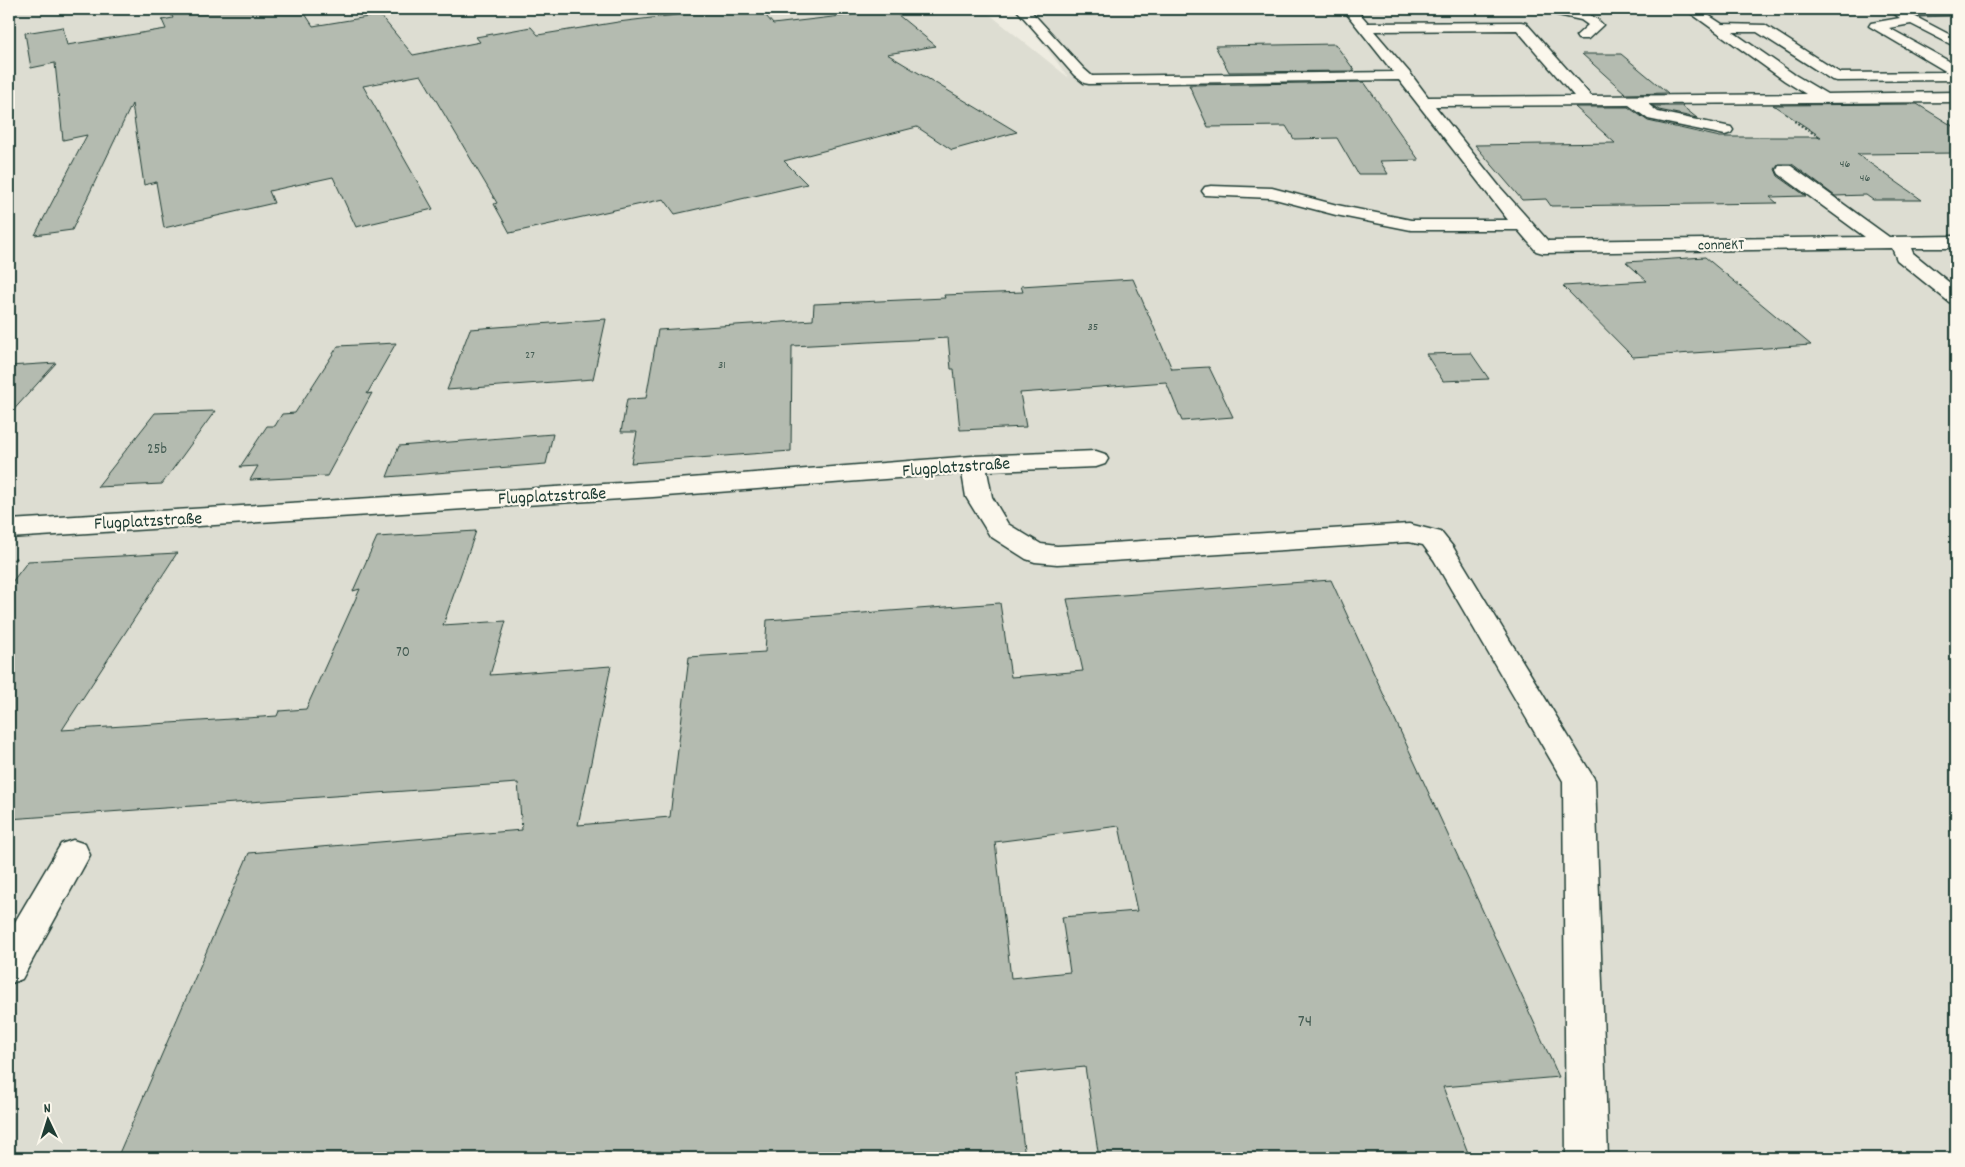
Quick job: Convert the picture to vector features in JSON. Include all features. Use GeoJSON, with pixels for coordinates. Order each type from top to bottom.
{"type":"FeatureCollection","features":[{"type":"Feature","properties":{"kind":"street"},"geometry":{"type":"LineString","coordinates":[[1022,9],[1079,72],[1089,80],[1406,76]]}},
{"type":"Feature","properties":{"kind":"street"},"geometry":{"type":"LineString","coordinates":[[1349,9],[1406,76],[1522,225]]}},
{"type":"Feature","properties":{"kind":"street"},"geometry":{"type":"LineString","coordinates":[[1549,9],[1585,17],[1596,26],[1583,36]]}},
{"type":"Feature","properties":{"kind":"street"},"geometry":{"type":"LineString","coordinates":[[1691,9],[1790,78],[1824,98]]}},
{"type":"Feature","properties":{"kind":"street"},"geometry":{"type":"LineString","coordinates":[[1896,10],[1953,11],[1949,9]]}},
{"type":"Feature","properties":{"kind":"street"},"geometry":{"type":"LineString","coordinates":[[1896,10],[1956,43]]}},
{"type":"Feature","properties":{"kind":"street"},"geometry":{"type":"LineString","coordinates":[[1914,20],[1876,26],[1956,72]]}},
{"type":"Feature","properties":{"kind":"street"},"geometry":{"type":"LineString","coordinates":[[1365,27],[1521,26],[1586,100]]}},
{"type":"Feature","properties":{"kind":"street"},"geometry":{"type":"LineString","coordinates":[[1719,28],[1760,28],[1837,77],[1956,76]]}},
{"type":"Feature","properties":{"kind":"street"},"geometry":{"type":"LineString","coordinates":[[1425,102],[1956,97]]}},
{"type":"Feature","properties":{"kind":"street"},"geometry":{"type":"LineString","coordinates":[[1633,100],[1653,116],[1725,130],[1686,99]]}},
{"type":"Feature","properties":{"kind":"street"},"geometry":{"type":"LineString","coordinates":[[1785,170],[1892,243],[1904,256],[1956,298]]}},
{"type":"Feature","properties":{"kind":"street"},"geometry":{"type":"LineString","coordinates":[[1211,191],[1272,193],[1336,210],[1411,225],[1522,225]]}},
{"type":"Feature","properties":{"kind":"street","name":"conneKT"},"geometry":{"type":"LineString","coordinates":[[1522,225],[1543,246],[1956,242]]}},
{"type":"Feature","properties":{"kind":"street","name":"Flugplatzstraße"},"geometry":{"type":"LineString","coordinates":[[9,529],[653,489],[973,464],[1096,459]]}},
{"type":"Feature","properties":{"kind":"street"},"geometry":{"type":"LineString","coordinates":[[973,464],[979,497],[999,530],[1035,552],[1067,555],[1409,533],[1432,538],[1444,554],[1579,780],[1587,1158]]}},
{"type":"Feature","properties":{"kind":"street"},"geometry":{"type":"LineString","coordinates":[[9,966],[73,854]]}},
{"type":"Feature","properties":{"kind":"shaded area"},"geometry":{"type":"Polygon","coordinates":[[[9,9],[983,9],[1069,78],[1017,9],[1956,9],[1956,1158],[9,1158],[9,9]]]}},
{"type":"Feature","properties":{"kind":"building"},"geometry":{"type":"Polygon","coordinates":[[[189,9],[302,9],[313,26],[380,15],[413,55],[480,42],[476,37],[531,27],[538,35],[618,22],[726,9],[760,9],[773,24],[892,10],[936,46],[887,54],[1017,132],[952,150],[917,127],[784,161],[807,184],[675,214],[664,199],[510,233],[494,204],[497,203],[421,75],[363,86],[433,209],[356,227],[333,177],[269,191],[274,203],[164,228],[156,182],[144,185],[132,104],[72,230],[35,235],[87,135],[63,140],[55,63],[31,68],[25,33],[63,27],[67,45],[166,29],[162,20],[173,18],[170,12],[189,9]]]}},
{"type":"Feature","properties":{"kind":"building"},"geometry":{"type":"Polygon","coordinates":[[[1335,44],[1355,71],[1229,72],[1215,46],[1335,44]]]}},
{"type":"Feature","properties":{"kind":"building"},"geometry":{"type":"Polygon","coordinates":[[[1582,54],[1621,54],[1668,93],[1626,94],[1582,54]]]}},
{"type":"Feature","properties":{"kind":"building"},"geometry":{"type":"Polygon","coordinates":[[[1364,82],[1419,160],[1380,161],[1388,174],[1358,174],[1337,138],[1294,139],[1286,126],[1208,127],[1189,85],[1364,82]]]}},
{"type":"Feature","properties":{"kind":"building"},"geometry":{"type":"Polygon","coordinates":[[[1917,104],[1956,128],[1956,153],[1857,154],[1922,200],[1873,200],[1866,195],[1835,196],[1792,164],[1779,164],[1775,169],[1778,176],[1806,196],[1770,197],[1777,203],[1551,206],[1546,199],[1522,200],[1475,145],[1615,143],[1575,107],[1628,107],[1648,121],[1720,137],[1821,137],[1773,105],[1917,104]]]}},
{"type":"Feature","properties":{"kind":"building"},"geometry":{"type":"Polygon","coordinates":[[[1653,106],[1682,106],[1697,118],[1659,110],[1653,106]]]}},
{"type":"Feature","properties":{"kind":"building"},"geometry":{"type":"Polygon","coordinates":[[[1705,257],[1811,345],[1633,357],[1563,286],[1647,281],[1626,262],[1705,257]]]}},
{"type":"Feature","properties":{"kind":"building"},"geometry":{"type":"Polygon","coordinates":[[[1133,279],[1172,369],[1209,367],[1233,417],[1182,421],[1166,382],[1020,393],[1026,427],[960,430],[954,369],[951,369],[948,338],[792,346],[791,451],[631,463],[637,432],[621,432],[627,399],[646,398],[658,330],[813,320],[814,304],[945,298],[944,295],[1023,292],[1021,286],[1133,279]]]}},
{"type":"Feature","properties":{"kind":"building"},"geometry":{"type":"Polygon","coordinates":[[[606,319],[593,379],[447,390],[470,329],[606,319]]]}},
{"type":"Feature","properties":{"kind":"building"},"geometry":{"type":"Polygon","coordinates":[[[396,343],[367,394],[372,393],[327,476],[250,480],[258,466],[240,467],[267,426],[275,426],[282,414],[295,413],[338,346],[396,343]]]}},
{"type":"Feature","properties":{"kind":"building"},"geometry":{"type":"Polygon","coordinates":[[[1471,353],[1489,379],[1443,381],[1426,354],[1471,353]]]}},
{"type":"Feature","properties":{"kind":"building"},"geometry":{"type":"Polygon","coordinates":[[[56,363],[9,415],[9,366],[56,363]]]}},
{"type":"Feature","properties":{"kind":"building"},"geometry":{"type":"Polygon","coordinates":[[[215,411],[162,484],[97,487],[155,413],[215,411]]]}},
{"type":"Feature","properties":{"kind":"building"},"geometry":{"type":"Polygon","coordinates":[[[553,434],[546,464],[387,477],[399,446],[553,434]]]}},
{"type":"Feature","properties":{"kind":"building"},"geometry":{"type":"Polygon","coordinates":[[[476,531],[443,625],[506,621],[490,675],[611,666],[578,825],[670,817],[689,657],[765,652],[767,620],[1000,603],[1011,677],[1083,671],[1067,599],[1331,580],[1559,1077],[1443,1087],[1470,1158],[1099,1158],[1085,1067],[1015,1074],[1025,1158],[117,1158],[249,853],[522,830],[518,783],[9,819],[9,586],[28,561],[177,553],[62,730],[277,716],[279,711],[306,709],[360,589],[353,591],[377,537],[476,531]],[[1119,826],[995,842],[1011,978],[1070,972],[1062,917],[1137,911],[1119,826]]]}}]}
